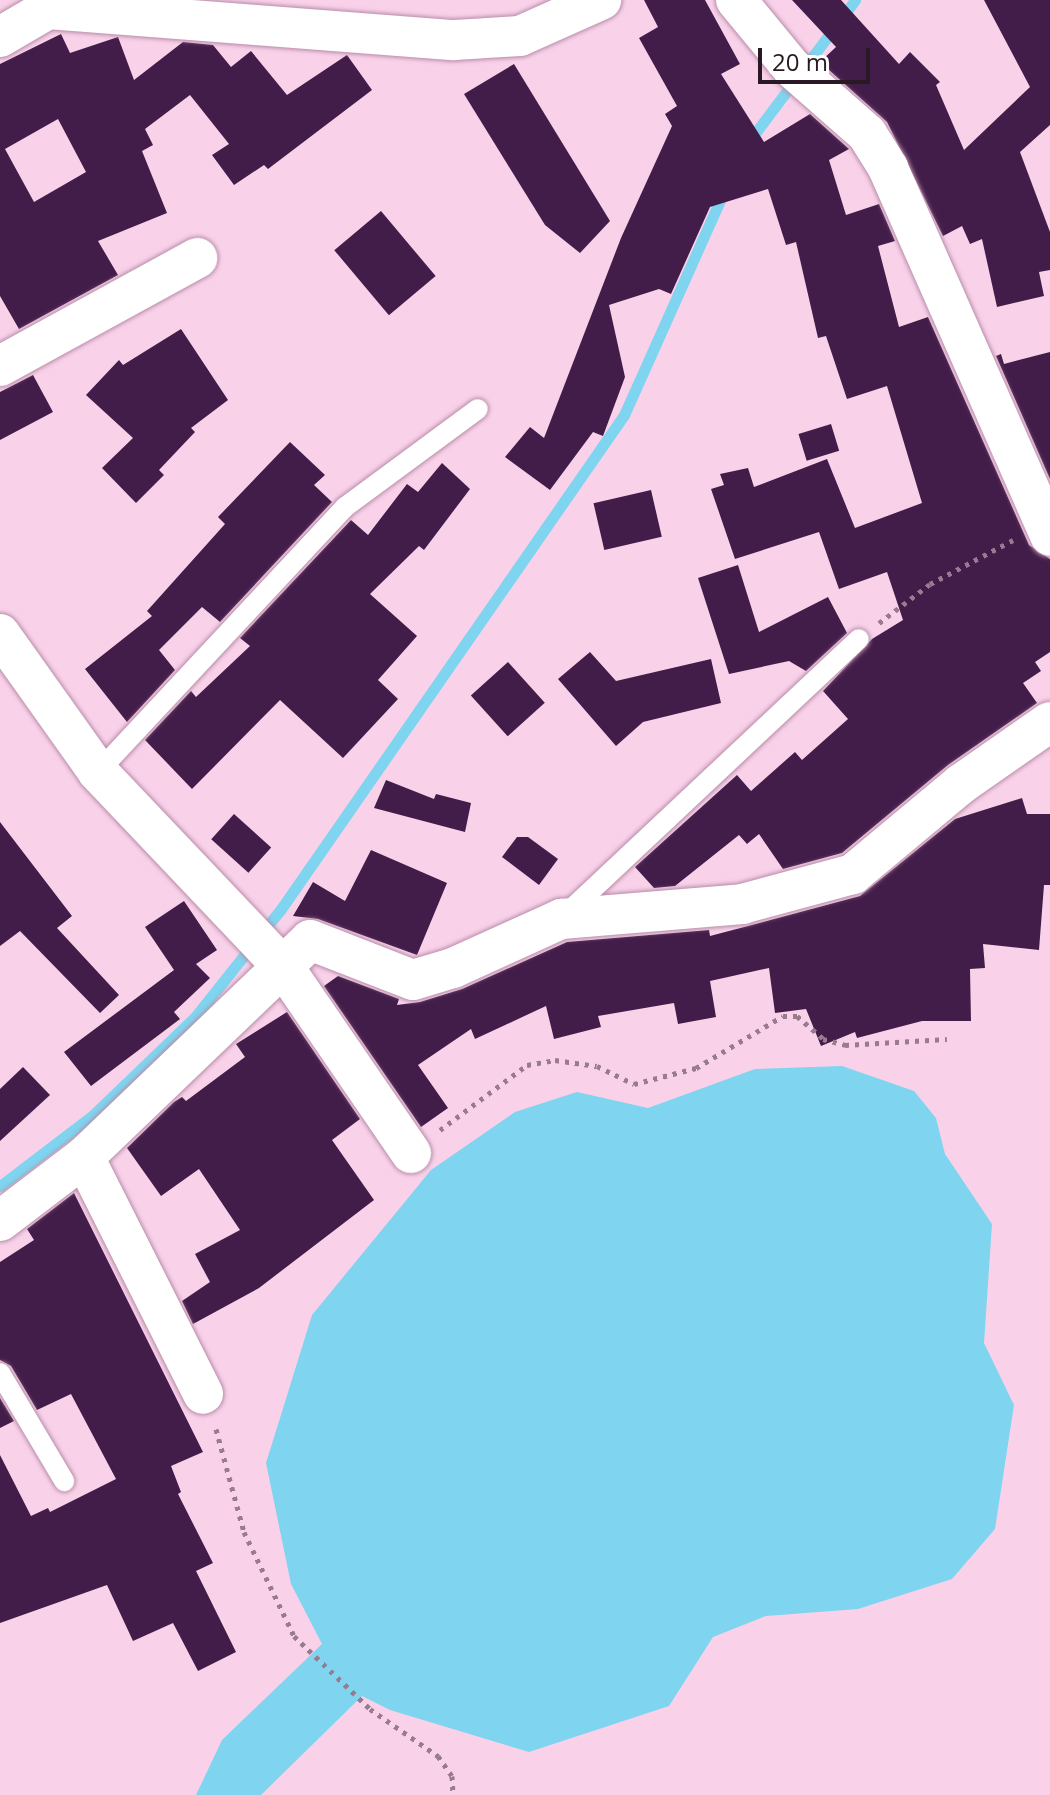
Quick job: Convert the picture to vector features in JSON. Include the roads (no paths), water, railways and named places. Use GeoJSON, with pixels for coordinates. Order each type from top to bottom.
{"type":"FeatureCollection","features":[{"type":"Feature","properties":{"kind":"street"},"geometry":{"type":"LineString","coordinates":[[0,37],[47,4],[454,40],[520,36],[601,0]]}},
{"type":"Feature","properties":{"kind":"street"},"geometry":{"type":"LineString","coordinates":[[736,0],[802,75],[867,134],[888,168],[1047,529]]}},
{"type":"Feature","properties":{"kind":"street"},"geometry":{"type":"LineString","coordinates":[[0,366],[197,258]]}},
{"type":"Feature","properties":{"kind":"street"},"geometry":{"type":"LineString","coordinates":[[0,634],[98,772],[266,950],[411,1153]]}},
{"type":"Feature","properties":{"kind":"street"},"geometry":{"type":"LineString","coordinates":[[0,1221],[84,1157],[266,950],[310,940],[413,980],[453,968],[561,919],[742,904],[853,874],[961,784],[1050,722]]}},
{"type":"Feature","properties":{"kind":"street"},"geometry":{"type":"LineString","coordinates":[[84,1157],[203,1394]]}},
{"type":"Feature","properties":{"kind":"lane"},"geometry":{"type":"LineString","coordinates":[[98,772],[345,507],[478,409]]}},
{"type":"Feature","properties":{"kind":"lane"},"geometry":{"type":"LineString","coordinates":[[561,919],[859,639]]}},
{"type":"Feature","properties":{"kind":"lane"},"geometry":{"type":"LineString","coordinates":[[0,1373],[64,1481]]}},
{"type":"Feature","properties":{"kind":"water"},"geometry":{"type":"Polygon","coordinates":[[[842,1066],[914,1091],[936,1118],[945,1154],[992,1224],[984,1343],[1014,1405],[995,1529],[952,1579],[858,1609],[766,1616],[713,1637],[669,1706],[529,1752],[390,1710],[362,1696],[261,1795],[196,1795],[222,1740],[322,1644],[291,1584],[266,1463],[312,1315],[431,1170],[515,1112],[577,1092],[648,1108],[755,1069],[842,1066]]]}},
{"type":"Feature","properties":{"kind":"waterway"},"geometry":{"type":"LineString","coordinates":[[750,140],[855,0]]}},
{"type":"Feature","properties":{"kind":"waterway"},"geometry":{"type":"LineString","coordinates":[[0,1186],[92,1116],[195,1017],[281,909],[624,415],[724,191]]}}]}
